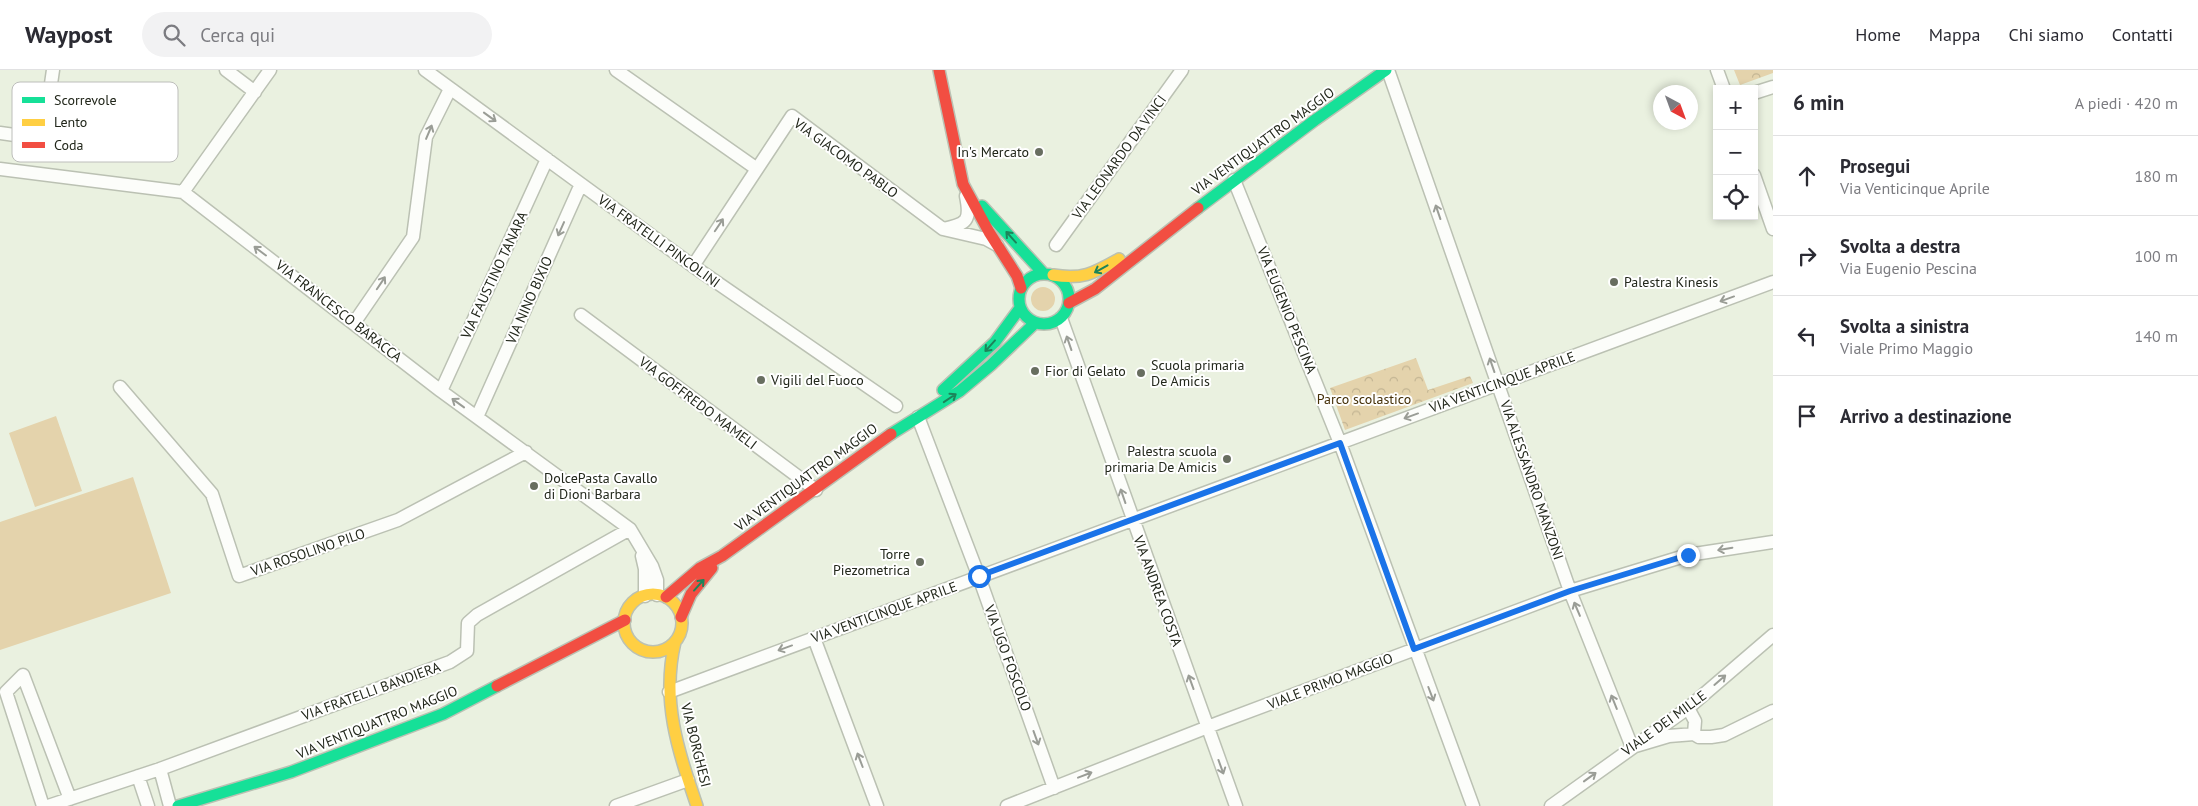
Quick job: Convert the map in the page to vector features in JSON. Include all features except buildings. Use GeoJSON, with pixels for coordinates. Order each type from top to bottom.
{"type":"FeatureCollection","features":[{"type":"Feature","properties":{"kind":"main road"},"geometry":{"type":"LineString","coordinates":[[939,70],[958,167],[964,184],[989,232],[1017,276],[1021,288]]}},
{"type":"Feature","properties":{"kind":"main road","name":"VIA VENTIQUATTRO MAGGIO"},"geometry":{"type":"LineString","coordinates":[[1069,303],[1095,289],[1234,180],[1387,70]]}},
{"type":"Feature","properties":{"kind":"main road"},"geometry":{"type":"LineString","coordinates":[[971,195],[1048,274],[1064,283],[1069,296],[1069,303],[1060,318],[1048,324],[1035,323],[1023,315],[1018,294],[1030,277],[1048,274]]}},
{"type":"Feature","properties":{"kind":"main road","name":"VIA VENTIQUATTRO MAGGIO"},"geometry":{"type":"LineString","coordinates":[[1048,274],[1074,280],[1083,278],[1159,237]]}},
{"type":"Feature","properties":{"kind":"main road","name":"VIA VENTIQUATTRO MAGGIO"},"geometry":{"type":"LineString","coordinates":[[913,420],[920,408],[981,356],[1014,319],[1020,308]]}},
{"type":"Feature","properties":{"kind":"main road","name":"VIA VENTIQUATTRO MAGGIO"},"geometry":{"type":"LineString","coordinates":[[178,806],[291,772],[443,714],[624,620],[631,605],[656,596],[722,556],[913,420],[956,394],[985,372],[1035,323]]}},
{"type":"Feature","properties":{"kind":"main road","name":"VIA VENTIQUATTRO MAGGIO"},"geometry":{"type":"LineString","coordinates":[[675,642],[682,626],[681,617],[690,594],[722,556]]}},
{"type":"Feature","properties":{"kind":"main road"},"geometry":{"type":"LineString","coordinates":[[656,596],[678,609],[681,617]]}},
{"type":"Feature","properties":{"kind":"main road"},"geometry":{"type":"LineString","coordinates":[[624,620],[630,640]]}},
{"type":"Feature","properties":{"kind":"main road","name":"VIA VENTIQUATTRO MAGGIO"},"geometry":{"type":"LineString","coordinates":[[578,645],[616,638],[630,640],[644,650],[652,652]]}},
{"type":"Feature","properties":{"kind":"main road"},"geometry":{"type":"LineString","coordinates":[[652,652],[661,651],[675,642]]}},
{"type":"Feature","properties":{"kind":"main road","name":"VIA BORGHESI"},"geometry":{"type":"LineString","coordinates":[[675,642],[670,657],[669,692],[671,714],[688,780],[697,806]]}},
{"type":"Feature","properties":{"kind":"main road","name":"VIA BORGHESI"},"geometry":{"type":"LineString","coordinates":[[652,652],[662,667],[669,692]]}},
{"type":"Feature","properties":{"kind":"street"},"geometry":{"type":"LineString","coordinates":[[226,70],[255,92]]}},
{"type":"Feature","properties":{"kind":"street"},"geometry":{"type":"LineString","coordinates":[[0,169],[183,192],[270,70]]}},
{"type":"Feature","properties":{"kind":"street","name":"VIA FRATELLI PINCOLINI"},"geometry":{"type":"LineString","coordinates":[[425,70],[692,266],[896,406]]}},
{"type":"Feature","properties":{"kind":"street"},"geometry":{"type":"LineString","coordinates":[[616,70],[757,169],[692,266]]}},
{"type":"Feature","properties":{"kind":"street","name":"VIA LEONARDO DA VINCI"},"geometry":{"type":"LineString","coordinates":[[1056,244],[1182,70]]}},
{"type":"Feature","properties":{"kind":"street","name":"VIA ALESSANDRO MANZONI"},"geometry":{"type":"LineString","coordinates":[[1387,70],[1570,591],[1632,747]]}},
{"type":"Feature","properties":{"kind":"street"},"geometry":{"type":"LineString","coordinates":[[1717,70],[1723,85]]}},
{"type":"Feature","properties":{"kind":"street"},"geometry":{"type":"LineString","coordinates":[[1758,92],[1773,87]]}},
{"type":"Feature","properties":{"kind":"street"},"geometry":{"type":"LineString","coordinates":[[354,324],[413,237],[426,137],[450,89]]}},
{"type":"Feature","properties":{"kind":"street","name":"VIA GIACOMO PABLO"},"geometry":{"type":"LineString","coordinates":[[757,169],[792,116],[943,229],[986,239],[999,246]]}},
{"type":"Feature","properties":{"kind":"street","name":"VIA FAUSTINO TANARA"},"geometry":{"type":"LineString","coordinates":[[442,391],[547,159]]}},
{"type":"Feature","properties":{"kind":"street","name":"VIA EUGENIO PESCINA"},"geometry":{"type":"LineString","coordinates":[[1234,180],[1340,443],[1473,806]]}},
{"type":"Feature","properties":{"kind":"street","name":"VIA NINO BIXIO"},"geometry":{"type":"LineString","coordinates":[[477,417],[581,184]]}},
{"type":"Feature","properties":{"kind":"street"},"geometry":{"type":"LineString","coordinates":[[943,229],[957,226],[967,220],[969,216],[964,184]]}},
{"type":"Feature","properties":{"kind":"street"},"geometry":{"type":"LineString","coordinates":[[1758,186],[1773,229]]}},
{"type":"Feature","properties":{"kind":"street","name":"VIA FRANCESCO BARACCA"},"geometry":{"type":"LineString","coordinates":[[183,192],[442,391],[630,529],[652,566],[657,580],[656,596]]}},
{"type":"Feature","properties":{"kind":"street","name":"VIA VENTICINQUE APRILE"},"geometry":{"type":"LineString","coordinates":[[669,692],[1773,282]]}},
{"type":"Feature","properties":{"kind":"street","name":"VIA GOFFREDO MAMELI"},"geometry":{"type":"LineString","coordinates":[[581,315],[816,490]]}},
{"type":"Feature","properties":{"kind":"street","name":"VIA ANDREA COSTA"},"geometry":{"type":"LineString","coordinates":[[1060,318],[1236,806]]}},
{"type":"Feature","properties":{"kind":"street","name":"VIA ROSOLINO PILO"},"geometry":{"type":"LineString","coordinates":[[120,387],[212,494],[239,576],[398,520],[526,452]]}},
{"type":"Feature","properties":{"kind":"street","name":"VIA UGO FOSCOLO"},"geometry":{"type":"LineString","coordinates":[[913,420],[979,576],[1054,788]]}},
{"type":"Feature","properties":{"kind":"street","name":"VIA FRATELLI BANDIERA"},"geometry":{"type":"LineString","coordinates":[[48,806],[160,769],[450,662],[467,650],[468,622],[630,529]]}},
{"type":"Feature","properties":{"kind":"street","name":"VIALE PRIMO MAGGIO"},"geometry":{"type":"LineString","coordinates":[[1007,806],[1207,728],[1570,591],[1688,555],[1773,542]]}},
{"type":"Feature","properties":{"kind":"street","name":"VIALE DEI MILLE"},"geometry":{"type":"LineString","coordinates":[[1551,806],[1688,708],[1773,635]]}},
{"type":"Feature","properties":{"kind":"street"},"geometry":{"type":"LineString","coordinates":[[814,638],[878,806]]}},
{"type":"Feature","properties":{"kind":"street"},"geometry":{"type":"LineString","coordinates":[[43,806],[6,692],[24,675],[70,799]]}},
{"type":"Feature","properties":{"kind":"street"},"geometry":{"type":"LineString","coordinates":[[1688,708],[1695,721],[1694,734]]}},
{"type":"Feature","properties":{"kind":"street"},"geometry":{"type":"LineString","coordinates":[[1632,747],[1670,736],[1694,734],[1699,737],[1724,735],[1773,711]]}},
{"type":"Feature","properties":{"kind":"street"},"geometry":{"type":"LineString","coordinates":[[160,769],[170,806]]}},
{"type":"Feature","properties":{"kind":"street"},"geometry":{"type":"LineString","coordinates":[[138,776],[148,806]]}},
{"type":"Feature","properties":{"kind":"street"},"geometry":{"type":"LineString","coordinates":[[616,806],[688,780]]}},
{"type":"Feature","properties":{"kind":"green space"},"geometry":{"type":"Polygon","coordinates":[[[1734,70],[1773,70],[1773,73],[1740,85],[1734,70]]]}},
{"type":"Feature","properties":{"kind":"green space"},"geometry":{"type":"Polygon","coordinates":[[[1043,287],[1052,290],[1055,299],[1052,308],[1043,311],[1034,308],[1031,299],[1034,290],[1043,287]]]}},
{"type":"Feature","properties":{"kind":"green space","name":"Parco scolastico"},"geometry":{"type":"Polygon","coordinates":[[[1416,358],[1428,390],[1470,376],[1473,383],[1345,430],[1330,388],[1416,358]]]}},
{"type":"Feature","properties":{"kind":"green space"},"geometry":{"type":"Polygon","coordinates":[[[56,416],[82,491],[35,507],[9,433],[56,416]]]}},
{"type":"Feature","properties":{"kind":"green space"},"geometry":{"type":"Polygon","coordinates":[[[133,477],[171,593],[0,650],[0,522],[133,477]]]}},
{"type":"Feature","properties":{"kind":"traffic: fast"},"geometry":{"type":"LineString","coordinates":[[1198,208],[1315,120],[1386,70]]}},
{"type":"Feature","properties":{"kind":"traffic: fast"},"geometry":{"type":"LineString","coordinates":[[982,206],[1043,273]]}},
{"type":"Feature","properties":{"kind":"traffic: fast"},"geometry":{"type":"LineString","coordinates":[[1049,274],[1062,281],[1068,289],[1069,299],[1068,309],[1062,317],[1054,323],[1039,324],[1026,317],[1020,309],[1019,294],[1026,281],[1034,275],[1049,274]]}},
{"type":"Feature","properties":{"kind":"traffic: fast"},"geometry":{"type":"LineString","coordinates":[[943,390],[995,342],[1020,308]]}},
{"type":"Feature","properties":{"kind":"traffic: fast"},"geometry":{"type":"LineString","coordinates":[[891,434],[960,391],[991,365],[1035,323]]}},
{"type":"Feature","properties":{"kind":"traffic: fast"},"geometry":{"type":"LineString","coordinates":[[178,806],[291,772],[443,714],[497,686]]}},
{"type":"Feature","properties":{"kind":"traffic: slow"},"geometry":{"type":"LineString","coordinates":[[1053,275],[1080,276],[1119,259]]}},
{"type":"Feature","properties":{"kind":"traffic: slow"},"geometry":{"type":"LineString","coordinates":[[653,594],[669,599],[677,607],[682,623],[677,639],[669,647],[653,652],[637,647],[629,639],[624,623],[629,607],[637,599],[653,594]]}},
{"type":"Feature","properties":{"kind":"traffic: slow"},"geometry":{"type":"LineString","coordinates":[[675,642],[671,664],[671,705],[678,745],[697,806]]}},
{"type":"Feature","properties":{"kind":"traffic: jam"},"geometry":{"type":"LineString","coordinates":[[939,70],[963,184],[989,232],[1017,276],[1021,288]]}},
{"type":"Feature","properties":{"kind":"traffic: jam"},"geometry":{"type":"LineString","coordinates":[[1069,303],[1095,289],[1198,208]]}},
{"type":"Feature","properties":{"kind":"traffic: jam"},"geometry":{"type":"LineString","coordinates":[[666,597],[700,568],[722,556],[891,434]]}},
{"type":"Feature","properties":{"kind":"traffic: jam"},"geometry":{"type":"LineString","coordinates":[[681,617],[691,594],[712,568]]}},
{"type":"Feature","properties":{"kind":"traffic: jam"},"geometry":{"type":"LineString","coordinates":[[497,686],[625,620]]}},
{"type":"Feature","properties":{"kind":"place","name":"In's Mercato"},"geometry":{"type":"Point","coordinates":[1039,152]}},
{"type":"Feature","properties":{"kind":"place","name":"Palestra Kinesis"},"geometry":{"type":"Point","coordinates":[1614,282]}},
{"type":"Feature","properties":{"kind":"place","name":"Fior di Gelato"},"geometry":{"type":"Point","coordinates":[1035,371]}},
{"type":"Feature","properties":{"kind":"place","name":"Scuola primaria De Amicis"},"geometry":{"type":"Point","coordinates":[1141,373]}},
{"type":"Feature","properties":{"kind":"place","name":"Vigili del Fuoco"},"geometry":{"type":"Point","coordinates":[761,380]}},
{"type":"Feature","properties":{"kind":"place","name":"Palestra scuola primaria De Amicis"},"geometry":{"type":"Point","coordinates":[1227,459]}},
{"type":"Feature","properties":{"kind":"place","name":"DolcePasta Cavallo di Dioni Barbara"},"geometry":{"type":"Point","coordinates":[534,486]}},
{"type":"Feature","properties":{"kind":"place","name":"Torre Piezometrica"},"geometry":{"type":"Point","coordinates":[920,562]}},
{"type":"Feature","properties":{"kind":"route"},"geometry":{"type":"LineString","coordinates":[[979,576],[1340,443],[1414,649],[1570,591],[1688,555]]}}]}
